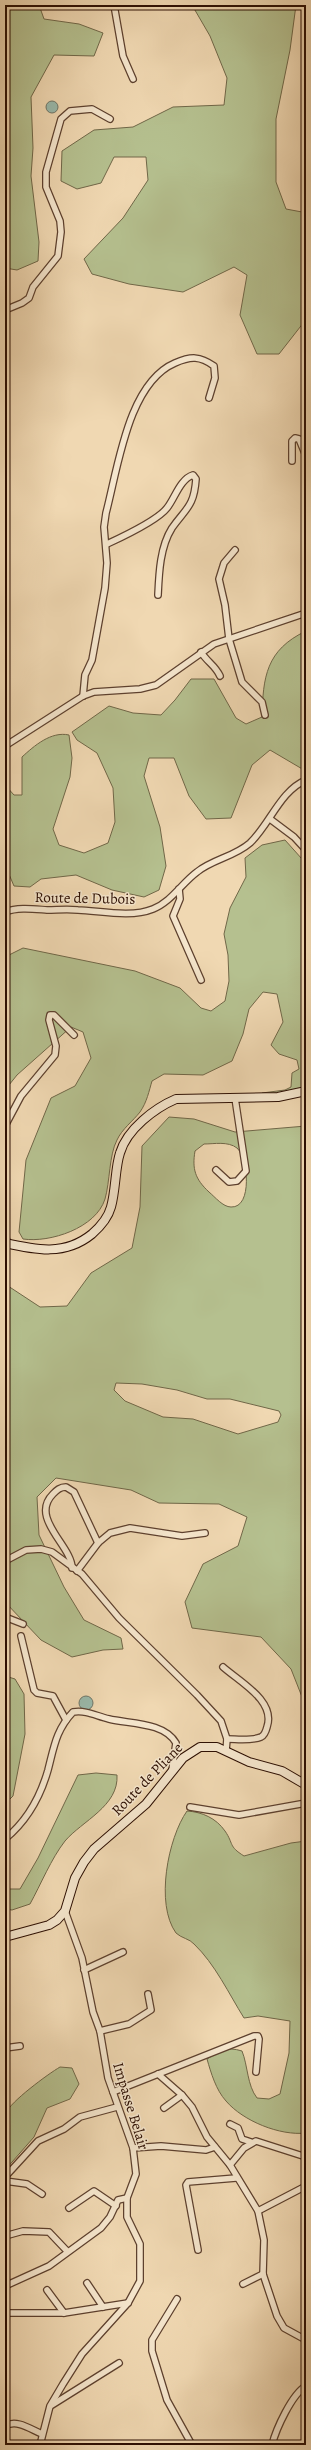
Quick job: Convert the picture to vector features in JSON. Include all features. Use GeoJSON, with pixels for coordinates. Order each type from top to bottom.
{"type":"FeatureCollection","features":[{"type":"Feature","properties":{"kind":"street"},"geometry":{"type":"LineString","coordinates":[[114,5],[123,56],[133,79]]}},
{"type":"Feature","properties":{"kind":"street"},"geometry":{"type":"LineString","coordinates":[[5,310],[22,303],[29,298],[33,287],[58,256],[61,232],[60,221],[46,187],[46,172],[61,119],[70,111],[92,109],[110,119]]}},
{"type":"Feature","properties":{"kind":"street"},"geometry":{"type":"LineString","coordinates":[[83,696],[85,675],[92,660],[104,588],[106,544],[104,527],[106,513],[128,426],[144,388],[156,375],[169,365],[188,357],[202,358],[214,366],[215,378],[209,398]]}},
{"type":"Feature","properties":{"kind":"street"},"geometry":{"type":"LineString","coordinates":[[292,461],[292,441],[295,438],[299,439],[306,456]]}},
{"type":"Feature","properties":{"kind":"street"},"geometry":{"type":"LineString","coordinates":[[106,544],[125,536],[166,510],[177,495],[180,485],[193,475],[196,479],[195,492],[191,506],[172,529],[166,543],[159,571],[158,595]]}},
{"type":"Feature","properties":{"kind":"street"},"geometry":{"type":"LineString","coordinates":[[235,550],[224,563],[219,579],[225,605],[229,639],[242,682],[262,702],[265,715]]}},
{"type":"Feature","properties":{"kind":"street"},"geometry":{"type":"LineString","coordinates":[[5,746],[83,696],[94,692],[140,689],[156,685],[201,652],[229,639],[306,613]]}},
{"type":"Feature","properties":{"kind":"street"},"geometry":{"type":"LineString","coordinates":[[201,652],[206,660],[216,666],[220,676]]}},
{"type":"Feature","properties":{"kind":"street","name":"Route de Dubois"},"geometry":{"type":"LineString","coordinates":[[5,912],[16,909],[34,909],[136,913],[154,909],[179,889],[197,871],[241,850],[270,819],[287,794],[297,784],[306,780]]}},
{"type":"Feature","properties":{"kind":"street"},"geometry":{"type":"LineString","coordinates":[[270,819],[294,837],[306,850]]}},
{"type":"Feature","properties":{"kind":"street"},"geometry":{"type":"LineString","coordinates":[[179,889],[180,899],[174,914],[174,920],[201,980]]}},
{"type":"Feature","properties":{"kind":"street"},"geometry":{"type":"LineString","coordinates":[[5,1126],[21,1096],[55,1055],[56,1046],[49,1016],[54,1015],[74,1035]]}},
{"type":"Feature","properties":{"kind":"street"},"geometry":{"type":"LineString","coordinates":[[5,1235],[7,1243],[37,1250],[59,1250],[81,1243],[101,1226],[110,1209],[117,1184],[120,1153],[125,1141],[135,1129],[163,1105],[176,1099],[278,1097],[306,1091]]}},
{"type":"Feature","properties":{"kind":"street"},"geometry":{"type":"LineString","coordinates":[[216,1170],[229,1182],[237,1181],[246,1171],[235,1098]]}},
{"type":"Feature","properties":{"kind":"street"},"geometry":{"type":"LineString","coordinates":[[74,1569],[72,1562],[54,1533],[47,1515],[48,1500],[60,1488],[66,1487],[74,1492],[98,1543]]}},
{"type":"Feature","properties":{"kind":"street"},"geometry":{"type":"LineString","coordinates":[[74,1569],[98,1543],[110,1533],[130,1528],[182,1536],[205,1532]]}},
{"type":"Feature","properties":{"kind":"street"},"geometry":{"type":"LineString","coordinates":[[5,1561],[26,1550],[41,1549],[52,1552],[82,1574],[119,1618],[221,1722],[227,1739],[226,1751]]}},
{"type":"Feature","properties":{"kind":"street"},"geometry":{"type":"LineString","coordinates":[[5,1617],[23,1624]]}},
{"type":"Feature","properties":{"kind":"street"},"geometry":{"type":"LineString","coordinates":[[22,1636],[34,1690],[37,1693],[53,1696],[66,1720]]}},
{"type":"Feature","properties":{"kind":"street"},"geometry":{"type":"LineString","coordinates":[[223,1667],[262,1701],[270,1719],[264,1735],[261,1737],[227,1739]]}},
{"type":"Feature","properties":{"kind":"street"},"geometry":{"type":"LineString","coordinates":[[5,1839],[19,1828],[33,1808],[48,1770],[54,1741],[66,1720],[73,1712],[82,1711],[103,1718],[136,1723],[163,1731],[173,1738],[176,1743],[172,1770]]}},
{"type":"Feature","properties":{"kind":"street","name":"Route de Pliane"},"geometry":{"type":"LineString","coordinates":[[65,1911],[75,1878],[84,1862],[94,1849],[146,1804],[183,1758],[200,1747],[217,1747],[249,1762],[282,1771],[306,1785]]}},
{"type":"Feature","properties":{"kind":"street"},"geometry":{"type":"LineString","coordinates":[[190,1807],[239,1815],[306,1803]]}},
{"type":"Feature","properties":{"kind":"street"},"geometry":{"type":"LineString","coordinates":[[5,1937],[48,1925],[65,1911]]}},
{"type":"Feature","properties":{"kind":"street","name":"Impasse Belair"},"geometry":{"type":"LineString","coordinates":[[40,2445],[50,2406],[82,2354],[128,2303],[140,2281],[140,2244],[128,2221],[127,2198],[136,2174],[134,2148],[117,2107],[108,2078],[100,2031],[93,2012],[84,1970],[65,1911]]}},
{"type":"Feature","properties":{"kind":"street"},"geometry":{"type":"LineString","coordinates":[[84,1970],[123,1952]]}},
{"type":"Feature","properties":{"kind":"street"},"geometry":{"type":"LineString","coordinates":[[100,2031],[129,2024],[151,2010],[148,1994]]}},
{"type":"Feature","properties":{"kind":"street"},"geometry":{"type":"LineString","coordinates":[[113,2092],[258,2036],[256,2072]]}},
{"type":"Feature","properties":{"kind":"street"},"geometry":{"type":"LineString","coordinates":[[5,2048],[20,2046]]}},
{"type":"Feature","properties":{"kind":"street"},"geometry":{"type":"LineString","coordinates":[[158,2074],[192,2107],[207,2137],[230,2166],[236,2178],[258,2211],[264,2240],[263,2274],[284,2328],[306,2340]]}},
{"type":"Feature","properties":{"kind":"street"},"geometry":{"type":"LineString","coordinates":[[164,2108],[182,2096]]}},
{"type":"Feature","properties":{"kind":"street"},"geometry":{"type":"LineString","coordinates":[[5,2176],[38,2141],[64,2129],[80,2117],[117,2107]]}},
{"type":"Feature","properties":{"kind":"street"},"geometry":{"type":"LineString","coordinates":[[230,2124],[238,2128],[242,2139],[251,2142],[262,2142],[306,2157]]}},
{"type":"Feature","properties":{"kind":"street"},"geometry":{"type":"LineString","coordinates":[[230,2166],[251,2142]]}},
{"type":"Feature","properties":{"kind":"street"},"geometry":{"type":"LineString","coordinates":[[134,2148],[161,2146],[206,2150],[215,2147]]}},
{"type":"Feature","properties":{"kind":"street"},"geometry":{"type":"LineString","coordinates":[[198,2250],[186,2185],[188,2182],[197,2179],[236,2178]]}},
{"type":"Feature","properties":{"kind":"street"},"geometry":{"type":"LineString","coordinates":[[5,2181],[27,2184],[42,2194]]}},
{"type":"Feature","properties":{"kind":"street"},"geometry":{"type":"LineString","coordinates":[[258,2211],[306,2186]]}},
{"type":"Feature","properties":{"kind":"street"},"geometry":{"type":"LineString","coordinates":[[69,2208],[94,2191],[116,2206]]}},
{"type":"Feature","properties":{"kind":"street"},"geometry":{"type":"LineString","coordinates":[[5,2286],[49,2266],[67,2251],[101,2228],[119,2199],[127,2198]]}},
{"type":"Feature","properties":{"kind":"street"},"geometry":{"type":"LineString","coordinates":[[5,2236],[23,2231],[49,2232],[67,2251]]}},
{"type":"Feature","properties":{"kind":"street"},"geometry":{"type":"LineString","coordinates":[[243,2284],[263,2274]]}},
{"type":"Feature","properties":{"kind":"street"},"geometry":{"type":"LineString","coordinates":[[87,2283],[104,2307]]}},
{"type":"Feature","properties":{"kind":"street"},"geometry":{"type":"LineString","coordinates":[[47,2290],[64,2312]]}},
{"type":"Feature","properties":{"kind":"street"},"geometry":{"type":"LineString","coordinates":[[177,2299],[152,2340],[152,2351],[167,2400],[192,2445]]}},
{"type":"Feature","properties":{"kind":"street"},"geometry":{"type":"LineString","coordinates":[[5,2313],[64,2312],[128,2303]]}},
{"type":"Feature","properties":{"kind":"street"},"geometry":{"type":"LineString","coordinates":[[50,2406],[119,2363]]}},
{"type":"Feature","properties":{"kind":"street"},"geometry":{"type":"LineString","coordinates":[[272,2445],[284,2415],[301,2389],[306,2386]]}},
{"type":"Feature","properties":{"kind":"street"},"geometry":{"type":"LineString","coordinates":[[5,2426],[12,2422],[18,2423],[42,2434]]}},
{"type":"Feature","properties":{"kind":"green space"},"geometry":{"type":"Polygon","coordinates":[[[5,5],[39,5],[44,19],[79,24],[103,33],[94,56],[54,55],[31,97],[33,148],[31,176],[39,242],[38,261],[17,270],[5,268],[5,5]]]}},
{"type":"Feature","properties":{"kind":"green space"},"geometry":{"type":"Polygon","coordinates":[[[192,5],[296,5],[290,50],[276,119],[276,182],[286,209],[302,212],[306,208],[306,314],[304,322],[279,354],[257,354],[240,315],[247,275],[234,267],[183,292],[129,284],[92,274],[84,259],[123,218],[148,180],[146,157],[114,157],[101,183],[77,189],[61,181],[62,151],[94,130],[133,127],[173,107],[224,105],[227,78],[210,36],[192,5]]]}},
{"type":"Feature","properties":{"kind":"green space"},"geometry":{"type":"Polygon","coordinates":[[[306,631],[306,769],[304,770],[270,750],[252,765],[231,818],[206,819],[189,796],[174,758],[149,758],[144,776],[160,827],[166,866],[159,890],[144,897],[112,890],[76,875],[41,879],[30,887],[14,886],[5,865],[5,785],[14,795],[22,795],[22,757],[37,744],[49,737],[62,734],[69,735],[72,758],[70,777],[53,829],[59,845],[84,853],[108,843],[115,822],[113,788],[97,753],[77,740],[72,732],[109,706],[133,713],[161,715],[191,679],[214,679],[236,718],[246,724],[262,717],[266,677],[269,666],[275,656],[282,647],[306,631]]]}},
{"type":"Feature","properties":{"kind":"green space"},"geometry":{"type":"Polygon","coordinates":[[[285,840],[302,859],[306,876],[306,1087],[293,1091],[262,1095],[262,1093],[285,1090],[291,1087],[292,1073],[299,1069],[297,1060],[279,1054],[271,1045],[283,1022],[277,994],[263,992],[249,1009],[243,1034],[232,1061],[203,1075],[164,1074],[152,1081],[148,1096],[142,1108],[122,1132],[114,1146],[105,1199],[100,1209],[92,1218],[71,1231],[58,1236],[46,1239],[23,1239],[19,1232],[26,1160],[51,1098],[75,1086],[91,1058],[83,1032],[71,1027],[17,1075],[5,1090],[5,957],[23,948],[135,971],[180,988],[201,1008],[211,1011],[225,1001],[229,981],[228,955],[224,934],[230,908],[246,877],[245,858],[262,845],[285,840]]]}},
{"type":"Feature","properties":{"kind":"green space"},"geometry":{"type":"Polygon","coordinates":[[[169,1117],[194,1119],[235,1132],[306,1126],[306,1707],[291,1669],[261,1637],[192,1628],[185,1602],[203,1564],[238,1546],[247,1517],[219,1504],[159,1503],[131,1490],[56,1478],[37,1497],[39,1535],[64,1587],[84,1620],[121,1638],[123,1649],[103,1650],[72,1657],[41,1640],[5,1602],[5,1284],[40,1307],[67,1306],[91,1273],[132,1248],[140,1207],[142,1146],[169,1117]],[[204,1144],[195,1151],[194,1168],[200,1183],[222,1204],[228,1207],[238,1205],[243,1200],[246,1182],[246,1171],[241,1153],[237,1148],[229,1144],[204,1144]],[[116,1383],[114,1390],[125,1401],[163,1417],[193,1419],[238,1434],[278,1422],[281,1415],[279,1411],[230,1399],[207,1399],[177,1390],[142,1384],[116,1383]]]}},
{"type":"Feature","properties":{"kind":"green space"},"geometry":{"type":"Polygon","coordinates":[[[5,1676],[15,1679],[24,1694],[25,1734],[13,1796],[5,1804],[5,1676]]]}},
{"type":"Feature","properties":{"kind":"green space"},"geometry":{"type":"Polygon","coordinates":[[[96,1773],[117,1775],[116,1786],[112,1796],[98,1812],[65,1841],[30,1904],[12,1910],[5,1909],[5,1889],[20,1889],[38,1858],[78,1775],[96,1773]]]}},
{"type":"Feature","properties":{"kind":"green space"},"geometry":{"type":"Polygon","coordinates":[[[187,1811],[203,1814],[213,1819],[228,1835],[233,1847],[244,1856],[291,1843],[306,1841],[306,2133],[285,2132],[263,2126],[242,2115],[222,2097],[212,2076],[207,2059],[227,2049],[242,2051],[249,2081],[257,2098],[269,2099],[280,2094],[289,2053],[290,2021],[258,2016],[244,2018],[209,1961],[192,1942],[176,1933],[170,1921],[166,1906],[166,1871],[174,1837],[187,1811]]]}},
{"type":"Feature","properties":{"kind":"green space"},"geometry":{"type":"Polygon","coordinates":[[[60,2067],[72,2068],[79,2084],[70,2099],[47,2108],[34,2137],[5,2170],[3,2133],[6,2113],[14,2102],[22,2095],[60,2067]]]}},
{"type":"Feature","properties":{"kind":"shaded area"},"geometry":{"type":"Polygon","coordinates":[[[50,101],[54,101],[58,107],[54,113],[50,113],[46,109],[46,105],[50,101]]]}},
{"type":"Feature","properties":{"kind":"shaded area"},"geometry":{"type":"Polygon","coordinates":[[[83,1696],[89,1696],[93,1700],[93,1706],[89,1710],[83,1710],[79,1706],[79,1700],[83,1696]]]}}]}
